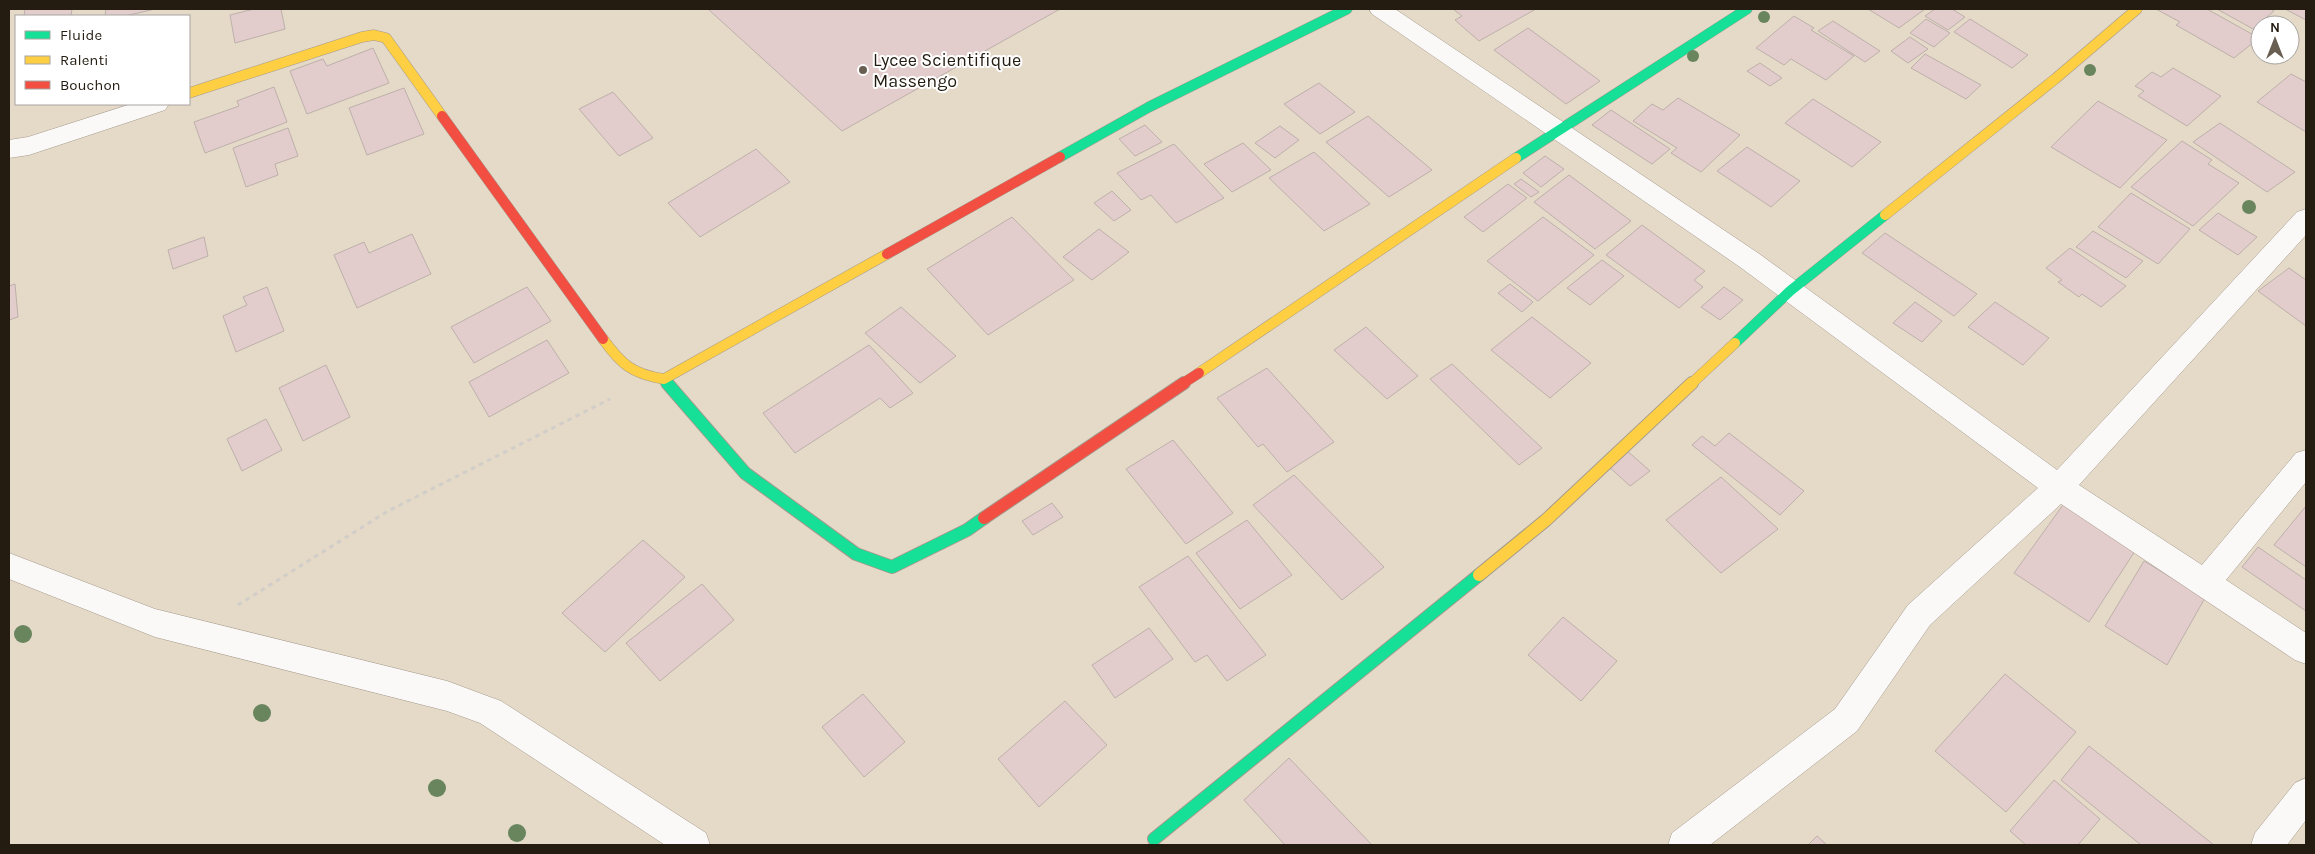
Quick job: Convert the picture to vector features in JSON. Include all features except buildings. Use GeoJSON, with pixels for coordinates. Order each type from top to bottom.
{"type":"FeatureCollection","features":[{"type":"Feature","properties":{"kind":"street"},"geometry":{"type":"LineString","coordinates":[[190,93],[362,37],[374,35],[386,38],[618,361],[641,376],[664,379],[1149,107],[1347,9]]}},
{"type":"Feature","properties":{"kind":"street"},"geometry":{"type":"LineString","coordinates":[[1380,9],[1742,255],[2059,487],[2306,650]]}},
{"type":"Feature","properties":{"kind":"street"},"geometry":{"type":"LineString","coordinates":[[664,379],[745,473],[856,554],[892,567],[967,530],[1558,130],[1746,9]]}},
{"type":"Feature","properties":{"kind":"street"},"geometry":{"type":"LineString","coordinates":[[1154,839],[1546,520],[1790,291],[2055,79],[2137,9]]}},
{"type":"Feature","properties":{"kind":"street"},"geometry":{"type":"LineString","coordinates":[[9,149],[29,146],[154,105]]}},
{"type":"Feature","properties":{"kind":"street"},"geometry":{"type":"LineString","coordinates":[[1684,845],[1846,720],[1919,615],[2059,487],[2306,219]]}},
{"type":"Feature","properties":{"kind":"street"},"geometry":{"type":"LineString","coordinates":[[2205,582],[2306,462]]}},
{"type":"Feature","properties":{"kind":"street"},"geometry":{"type":"LineString","coordinates":[[9,566],[155,623],[447,696],[490,712],[694,845]]}},
{"type":"Feature","properties":{"kind":"street"},"geometry":{"type":"LineString","coordinates":[[2267,845],[2306,794]]}},
{"type":"Feature","properties":{"kind":"path"},"geometry":{"type":"LineString","coordinates":[[194,632],[388,511],[541,435],[650,377]]}},
{"type":"Feature","properties":{"kind":"traffic: fast"},"geometry":{"type":"LineString","coordinates":[[1060,157],[1149,107],[1347,9]]}},
{"type":"Feature","properties":{"kind":"traffic: fast"},"geometry":{"type":"LineString","coordinates":[[1516,158],[1747,9]]}},
{"type":"Feature","properties":{"kind":"traffic: fast"},"geometry":{"type":"LineString","coordinates":[[1735,343],[1790,291],[1885,215]]}},
{"type":"Feature","properties":{"kind":"traffic: fast"},"geometry":{"type":"LineString","coordinates":[[664,379],[745,473],[856,554],[892,567],[967,530],[984,518]]}},
{"type":"Feature","properties":{"kind":"traffic: fast"},"geometry":{"type":"LineString","coordinates":[[1154,839],[1479,575]]}},
{"type":"Feature","properties":{"kind":"traffic: slow"},"geometry":{"type":"LineString","coordinates":[[1885,215],[2055,79],[2137,9]]}},
{"type":"Feature","properties":{"kind":"traffic: slow"},"geometry":{"type":"LineString","coordinates":[[190,93],[362,37],[374,35],[386,38],[442,116]]}},
{"type":"Feature","properties":{"kind":"traffic: slow"},"geometry":{"type":"LineString","coordinates":[[1199,373],[1516,158]]}},
{"type":"Feature","properties":{"kind":"traffic: slow"},"geometry":{"type":"LineString","coordinates":[[603,339],[628,368],[643,375],[664,379],[887,254]]}},
{"type":"Feature","properties":{"kind":"traffic: slow"},"geometry":{"type":"LineString","coordinates":[[1479,575],[1546,520],[1735,343]]}},
{"type":"Feature","properties":{"kind":"traffic: jam"},"geometry":{"type":"LineString","coordinates":[[442,116],[603,339]]}},
{"type":"Feature","properties":{"kind":"traffic: jam"},"geometry":{"type":"LineString","coordinates":[[887,254],[1060,157]]}},
{"type":"Feature","properties":{"kind":"traffic: jam"},"geometry":{"type":"LineString","coordinates":[[984,518],[1199,373]]}},
{"type":"Feature","properties":{"kind":"place","name":"Lycee Scientifique Massengo"},"geometry":{"type":"Point","coordinates":[863,70]}}]}
